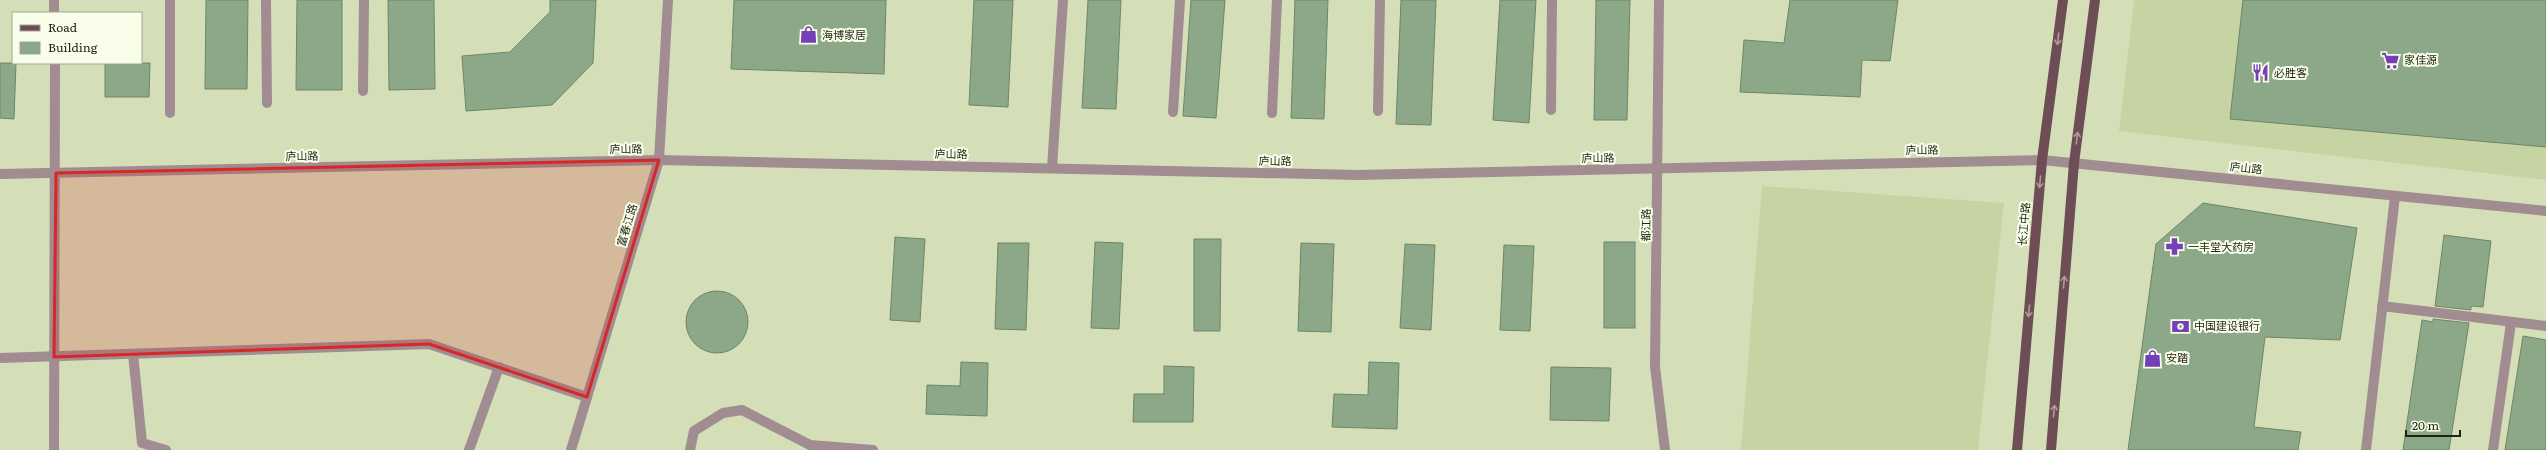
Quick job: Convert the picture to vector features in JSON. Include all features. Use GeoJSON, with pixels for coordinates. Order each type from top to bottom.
{"type":"FeatureCollection","features":[{"type":"Feature","properties":{"kind":"main road","name":"长江中路"},"geometry":{"type":"LineString","coordinates":[[2017,450],[2042,160],[2063,0]]}},
{"type":"Feature","properties":{"kind":"main road"},"geometry":{"type":"LineString","coordinates":[[2051,450],[2074,163],[2095,0]]}},
{"type":"Feature","properties":{"kind":"street"},"geometry":{"type":"LineString","coordinates":[[54,0],[54,12]]}},
{"type":"Feature","properties":{"kind":"street"},"geometry":{"type":"LineString","coordinates":[[170,0],[170,113]]}},
{"type":"Feature","properties":{"kind":"street"},"geometry":{"type":"LineString","coordinates":[[266,0],[267,103]]}},
{"type":"Feature","properties":{"kind":"street"},"geometry":{"type":"LineString","coordinates":[[363,91],[364,0]]}},
{"type":"Feature","properties":{"kind":"street","name":"富春江路"},"geometry":{"type":"LineString","coordinates":[[571,450],[659,160],[668,0]]}},
{"type":"Feature","properties":{"kind":"street"},"geometry":{"type":"LineString","coordinates":[[1052,168],[1063,0]]}},
{"type":"Feature","properties":{"kind":"street"},"geometry":{"type":"LineString","coordinates":[[1173,112],[1180,0]]}},
{"type":"Feature","properties":{"kind":"street"},"geometry":{"type":"LineString","coordinates":[[1272,113],[1277,0]]}},
{"type":"Feature","properties":{"kind":"street"},"geometry":{"type":"LineString","coordinates":[[1378,111],[1380,0]]}},
{"type":"Feature","properties":{"kind":"street"},"geometry":{"type":"LineString","coordinates":[[1551,110],[1552,0]]}},
{"type":"Feature","properties":{"kind":"street","name":"都江路"},"geometry":{"type":"LineString","coordinates":[[1659,0],[1655,367],[1665,450]]}},
{"type":"Feature","properties":{"kind":"street"},"geometry":{"type":"LineString","coordinates":[[54,450],[56,173],[55,64]]}},
{"type":"Feature","properties":{"kind":"street","name":"庐山路"},"geometry":{"type":"LineString","coordinates":[[0,174],[659,160],[1358,175],[2042,160],[2546,211]]}},
{"type":"Feature","properties":{"kind":"street"},"geometry":{"type":"LineString","coordinates":[[2366,450],[2395,196]]}},
{"type":"Feature","properties":{"kind":"street"},"geometry":{"type":"LineString","coordinates":[[2382,306],[2511,323],[2546,326]]}},
{"type":"Feature","properties":{"kind":"street"},"geometry":{"type":"LineString","coordinates":[[2493,450],[2511,323]]}},
{"type":"Feature","properties":{"kind":"street"},"geometry":{"type":"LineString","coordinates":[[0,358],[430,344],[587,397]]}},
{"type":"Feature","properties":{"kind":"street"},"geometry":{"type":"LineString","coordinates":[[133,354],[142,443],[166,450]]}},
{"type":"Feature","properties":{"kind":"street"},"geometry":{"type":"LineString","coordinates":[[469,450],[498,367]]}},
{"type":"Feature","properties":{"kind":"street"},"geometry":{"type":"LineString","coordinates":[[690,450],[694,431],[723,413],[742,410],[810,445],[873,450]]}},
{"type":"Feature","properties":{"kind":"highlighted area"},"geometry":{"type":"Polygon","coordinates":[[[659,160],[587,397],[429,344],[54,357],[56,173],[659,160]]]}},
{"type":"Feature","properties":{"kind":"shaded area","name":"家佳源"},"geometry":{"type":"Polygon","coordinates":[[[2134,0],[2546,0],[2546,180],[2119,131],[2134,0]]]}},
{"type":"Feature","properties":{"kind":"shaded area"},"geometry":{"type":"Polygon","coordinates":[[[1762,186],[2004,203],[1978,450],[1741,450],[1762,186]]]}},
{"type":"Feature","properties":{"kind":"building"},"geometry":{"type":"Polygon","coordinates":[[[206,0],[248,0],[247,89],[205,89],[206,0]]]}},
{"type":"Feature","properties":{"kind":"building"},"geometry":{"type":"Polygon","coordinates":[[[297,0],[342,0],[342,90],[296,90],[297,0]]]}},
{"type":"Feature","properties":{"kind":"building"},"geometry":{"type":"Polygon","coordinates":[[[388,0],[434,0],[435,89],[389,90],[388,0]]]}},
{"type":"Feature","properties":{"kind":"building"},"geometry":{"type":"Polygon","coordinates":[[[550,0],[596,0],[593,63],[552,105],[466,111],[462,56],[510,52],[550,12],[550,0]]]}},
{"type":"Feature","properties":{"kind":"building","name":"海博家居"},"geometry":{"type":"Polygon","coordinates":[[[734,0],[886,0],[884,74],[731,69],[734,0]]]}},
{"type":"Feature","properties":{"kind":"building"},"geometry":{"type":"Polygon","coordinates":[[[974,0],[1013,0],[1008,107],[969,105],[974,0]]]}},
{"type":"Feature","properties":{"kind":"building"},"geometry":{"type":"Polygon","coordinates":[[[1088,0],[1121,0],[1116,109],[1082,108],[1088,0]]]}},
{"type":"Feature","properties":{"kind":"building"},"geometry":{"type":"Polygon","coordinates":[[[1191,0],[1225,0],[1216,118],[1183,116],[1191,0]]]}},
{"type":"Feature","properties":{"kind":"building"},"geometry":{"type":"Polygon","coordinates":[[[1295,0],[1328,0],[1324,119],[1291,118],[1295,0]]]}},
{"type":"Feature","properties":{"kind":"building"},"geometry":{"type":"Polygon","coordinates":[[[1401,0],[1436,0],[1431,125],[1396,124],[1401,0]]]}},
{"type":"Feature","properties":{"kind":"building"},"geometry":{"type":"Polygon","coordinates":[[[1500,0],[1536,0],[1529,123],[1493,120],[1500,0]]]}},
{"type":"Feature","properties":{"kind":"building"},"geometry":{"type":"Polygon","coordinates":[[[1596,0],[1630,0],[1627,120],[1594,120],[1596,0]]]}},
{"type":"Feature","properties":{"kind":"building"},"geometry":{"type":"Polygon","coordinates":[[[1790,0],[1898,0],[1890,61],[1862,60],[1860,97],[1740,92],[1744,40],[1784,43],[1790,0]]]}},
{"type":"Feature","properties":{"kind":"building","name":"家佳源"},"geometry":{"type":"Polygon","coordinates":[[[2243,0],[2546,0],[2546,147],[2230,119],[2243,0]]]}},
{"type":"Feature","properties":{"kind":"building"},"geometry":{"type":"Polygon","coordinates":[[[0,63],[16,64],[14,119],[0,118],[0,63]]]}},
{"type":"Feature","properties":{"kind":"building"},"geometry":{"type":"Polygon","coordinates":[[[150,63],[149,97],[105,97],[105,64],[150,63]]]}},
{"type":"Feature","properties":{"kind":"building"},"geometry":{"type":"Polygon","coordinates":[[[2203,203],[2357,228],[2340,340],[2265,337],[2254,427],[2301,432],[2298,450],[2128,450],[2156,244],[2203,203]]]}},
{"type":"Feature","properties":{"kind":"building"},"geometry":{"type":"Polygon","coordinates":[[[2444,235],[2491,241],[2483,307],[2471,306],[2471,310],[2435,306],[2444,235]]]}},
{"type":"Feature","properties":{"kind":"building"},"geometry":{"type":"Polygon","coordinates":[[[895,237],[925,239],[920,322],[890,320],[895,237]]]}},
{"type":"Feature","properties":{"kind":"building"},"geometry":{"type":"Polygon","coordinates":[[[1194,239],[1221,239],[1220,331],[1194,331],[1194,239]]]}},
{"type":"Feature","properties":{"kind":"building"},"geometry":{"type":"Polygon","coordinates":[[[1095,242],[1123,243],[1119,329],[1091,328],[1095,242]]]}},
{"type":"Feature","properties":{"kind":"building"},"geometry":{"type":"Polygon","coordinates":[[[1604,242],[1635,242],[1635,328],[1604,328],[1604,242]]]}},
{"type":"Feature","properties":{"kind":"building"},"geometry":{"type":"Polygon","coordinates":[[[998,243],[1029,243],[1026,330],[995,329],[998,243]]]}},
{"type":"Feature","properties":{"kind":"building"},"geometry":{"type":"Polygon","coordinates":[[[1301,243],[1334,244],[1331,332],[1298,331],[1301,243]]]}},
{"type":"Feature","properties":{"kind":"building"},"geometry":{"type":"Polygon","coordinates":[[[1405,244],[1435,245],[1431,330],[1400,328],[1405,244]]]}},
{"type":"Feature","properties":{"kind":"building"},"geometry":{"type":"Polygon","coordinates":[[[1504,245],[1534,246],[1530,331],[1500,330],[1504,245]]]}},
{"type":"Feature","properties":{"kind":"building"},"geometry":{"type":"Polygon","coordinates":[[[711,291],[723,291],[739,300],[746,310],[748,322],[746,334],[739,344],[723,353],[711,353],[700,348],[691,339],[686,328],[686,316],[691,305],[700,296],[711,291]]]}},
{"type":"Feature","properties":{"kind":"building"},"geometry":{"type":"Polygon","coordinates":[[[2433,319],[2469,323],[2449,450],[2403,450],[2422,320],[2433,322],[2433,319]]]}},
{"type":"Feature","properties":{"kind":"building"},"geometry":{"type":"Polygon","coordinates":[[[2523,336],[2546,340],[2546,450],[2505,450],[2523,336]]]}},
{"type":"Feature","properties":{"kind":"building"},"geometry":{"type":"Polygon","coordinates":[[[961,362],[988,363],[987,416],[926,414],[927,385],[960,386],[961,362]]]}},
{"type":"Feature","properties":{"kind":"building"},"geometry":{"type":"Polygon","coordinates":[[[1369,362],[1399,363],[1397,429],[1332,427],[1334,394],[1368,395],[1369,362]]]}},
{"type":"Feature","properties":{"kind":"building"},"geometry":{"type":"Polygon","coordinates":[[[1164,366],[1194,367],[1193,422],[1133,422],[1134,394],[1164,394],[1164,366]]]}},
{"type":"Feature","properties":{"kind":"building"},"geometry":{"type":"Polygon","coordinates":[[[1551,367],[1611,368],[1609,421],[1550,420],[1551,367]]]}},
{"type":"Feature","properties":{"kind":"place","name":"海博家居"},"geometry":{"type":"Point","coordinates":[809,35]}},
{"type":"Feature","properties":{"kind":"place","name":"家佳源"},"geometry":{"type":"Point","coordinates":[2391,60]}},
{"type":"Feature","properties":{"kind":"place","name":"必胜客"},"geometry":{"type":"Point","coordinates":[2261,73]}},
{"type":"Feature","properties":{"kind":"place","name":"一丰堂大药房"},"geometry":{"type":"Point","coordinates":[2175,247]}},
{"type":"Feature","properties":{"kind":"place","name":"中国建设银行"},"geometry":{"type":"Point","coordinates":[2181,326]}},
{"type":"Feature","properties":{"kind":"place","name":"安踏"},"geometry":{"type":"Point","coordinates":[2153,358]}}]}
